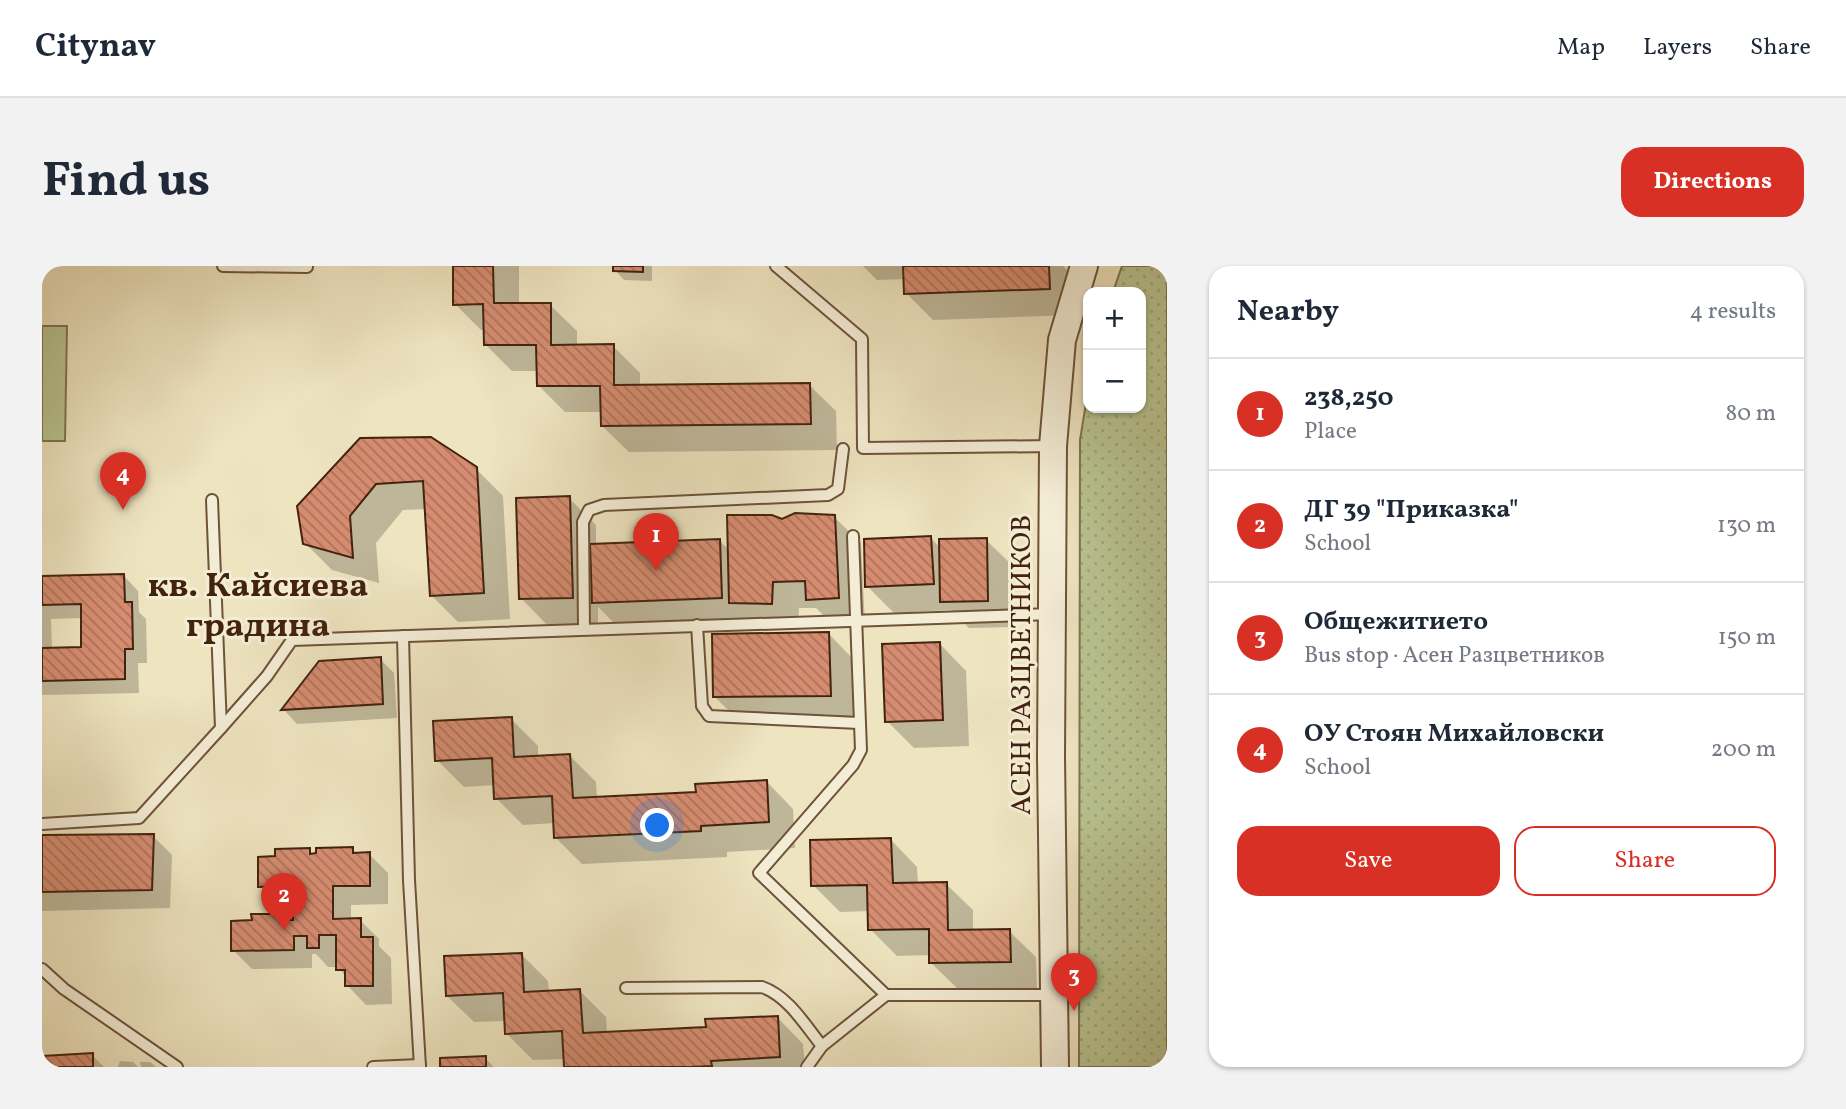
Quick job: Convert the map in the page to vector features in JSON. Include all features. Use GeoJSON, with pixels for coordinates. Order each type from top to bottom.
{"type":"FeatureCollection","features":[{"type":"Feature","properties":{"kind":"street","name":"АСЕН РАЗЦВЕТНИКОВ"},"geometry":{"type":"LineString","coordinates":[[1055,1067],[1051,614],[1053,446],[1062,340],[1084,266]]}},
{"type":"Feature","properties":{"kind":"lane"},"geometry":{"type":"LineString","coordinates":[[223,266],[307,267]]}},
{"type":"Feature","properties":{"kind":"lane"},"geometry":{"type":"LineString","coordinates":[[776,266],[862,340],[863,448],[1053,446]]}},
{"type":"Feature","properties":{"kind":"lane"},"geometry":{"type":"LineString","coordinates":[[584,629],[583,522],[589,510],[604,505],[828,495],[838,489],[843,449]]}},
{"type":"Feature","properties":{"kind":"lane"},"geometry":{"type":"LineString","coordinates":[[212,500],[221,729]]}},
{"type":"Feature","properties":{"kind":"lane"},"geometry":{"type":"LineString","coordinates":[[853,536],[859,620],[861,750],[853,765],[759,873],[887,995]]}},
{"type":"Feature","properties":{"kind":"lane"},"geometry":{"type":"LineString","coordinates":[[42,824],[139,818],[267,676],[292,640],[1051,614]]}},
{"type":"Feature","properties":{"kind":"lane"},"geometry":{"type":"LineString","coordinates":[[697,625],[702,706],[709,716],[859,723]]}},
{"type":"Feature","properties":{"kind":"lane"},"geometry":{"type":"LineString","coordinates":[[373,1067],[420,1066],[409,880],[403,636]]}},
{"type":"Feature","properties":{"kind":"lane"},"geometry":{"type":"LineString","coordinates":[[42,969],[64,989],[177,1067]]}},
{"type":"Feature","properties":{"kind":"lane"},"geometry":{"type":"LineString","coordinates":[[626,988],[762,987],[774,991],[822,1046]]}},
{"type":"Feature","properties":{"kind":"lane"},"geometry":{"type":"LineString","coordinates":[[807,1067],[822,1046],[887,995],[1054,995]]}},
{"type":"Feature","properties":{"kind":"green space"},"geometry":{"type":"Polygon","coordinates":[[[1122,266],[1167,266],[1167,1067],[1079,1067],[1080,440],[1084,413],[1146,413],[1146,287],[1115,287],[1122,266]]]}},
{"type":"Feature","properties":{"kind":"green space"},"geometry":{"type":"Polygon","coordinates":[[[42,326],[67,326],[65,441],[42,441],[42,326]]]}},
{"type":"Feature","properties":{"kind":"building"},"geometry":{"type":"Polygon","coordinates":[[[453,266],[493,266],[494,303],[551,303],[551,345],[614,344],[614,385],[810,383],[811,424],[601,426],[600,386],[537,386],[536,345],[484,345],[483,304],[453,305],[453,266]]]}},
{"type":"Feature","properties":{"kind":"building"},"geometry":{"type":"Polygon","coordinates":[[[613,266],[643,266],[643,272],[613,271],[613,266]]]}},
{"type":"Feature","properties":{"kind":"building"},"geometry":{"type":"Polygon","coordinates":[[[903,266],[1049,266],[1050,289],[904,294],[903,266]]]}},
{"type":"Feature","properties":{"kind":"building"},"geometry":{"type":"Polygon","coordinates":[[[431,437],[477,467],[484,593],[430,596],[423,481],[376,484],[350,516],[353,558],[303,544],[297,506],[360,438],[431,437]]]}},
{"type":"Feature","properties":{"kind":"building"},"geometry":{"type":"Polygon","coordinates":[[[570,496],[573,598],[519,599],[516,498],[570,496]]]}},
{"type":"Feature","properties":{"kind":"building"},"geometry":{"type":"Polygon","coordinates":[[[795,513],[835,515],[839,598],[806,600],[805,581],[773,582],[772,604],[729,603],[727,515],[772,515],[782,519],[795,513]]]}},
{"type":"Feature","properties":{"kind":"building"},"geometry":{"type":"Polygon","coordinates":[[[931,536],[934,584],[865,587],[864,539],[931,536]]]}},
{"type":"Feature","properties":{"kind":"building"},"geometry":{"type":"Polygon","coordinates":[[[987,538],[988,601],[940,602],[939,539],[987,538]]]}},
{"type":"Feature","properties":{"kind":"building"},"geometry":{"type":"Polygon","coordinates":[[[720,539],[722,598],[592,603],[590,544],[720,539]]]}},
{"type":"Feature","properties":{"kind":"building"},"geometry":{"type":"Polygon","coordinates":[[[124,574],[125,602],[132,602],[133,649],[125,649],[125,679],[42,681],[42,648],[81,647],[81,604],[42,605],[42,576],[124,574]]]}},
{"type":"Feature","properties":{"kind":"building"},"geometry":{"type":"Polygon","coordinates":[[[829,632],[831,696],[713,697],[712,634],[829,632]]]}},
{"type":"Feature","properties":{"kind":"building"},"geometry":{"type":"Polygon","coordinates":[[[940,642],[943,720],[885,722],[882,644],[940,642]]]}},
{"type":"Feature","properties":{"kind":"building"},"geometry":{"type":"Polygon","coordinates":[[[381,657],[383,704],[281,710],[319,661],[381,657]]]}},
{"type":"Feature","properties":{"kind":"building"},"geometry":{"type":"Polygon","coordinates":[[[512,717],[514,757],[570,754],[573,798],[696,792],[695,784],[767,780],[769,822],[701,826],[701,831],[554,838],[552,796],[494,799],[492,758],[435,761],[433,721],[512,717]]]}},
{"type":"Feature","properties":{"kind":"building"},"geometry":{"type":"Polygon","coordinates":[[[154,834],[152,890],[42,892],[42,835],[154,834]]]}},
{"type":"Feature","properties":{"kind":"building"},"geometry":{"type":"Polygon","coordinates":[[[891,838],[893,883],[947,882],[948,930],[1010,929],[1011,962],[929,963],[929,929],[868,930],[867,885],[811,886],[810,840],[891,838]]]}},
{"type":"Feature","properties":{"kind":"building"},"geometry":{"type":"Polygon","coordinates":[[[353,847],[353,853],[370,852],[370,886],[333,886],[333,919],[361,918],[361,937],[373,937],[373,986],[345,986],[345,970],[336,970],[336,935],[319,935],[319,948],[307,948],[307,936],[294,936],[294,950],[231,951],[231,921],[252,920],[251,914],[283,914],[284,920],[293,920],[292,886],[258,887],[258,857],[275,856],[275,849],[310,848],[310,854],[316,853],[316,848],[353,847]]]}},
{"type":"Feature","properties":{"kind":"building"},"geometry":{"type":"Polygon","coordinates":[[[522,953],[524,992],[580,989],[583,1033],[706,1027],[705,1019],[778,1016],[780,1057],[711,1061],[712,1066],[691,1067],[564,1067],[562,1031],[505,1034],[503,993],[446,996],[444,956],[522,953]]]}},
{"type":"Feature","properties":{"kind":"building"},"geometry":{"type":"Polygon","coordinates":[[[93,1053],[93,1067],[42,1067],[42,1056],[93,1053]]]}},
{"type":"Feature","properties":{"kind":"building"},"geometry":{"type":"Polygon","coordinates":[[[486,1056],[486,1067],[440,1067],[440,1058],[486,1056]]]}},
{"type":"Feature","properties":{"kind":"place","name":"ОУ Стоян Михайловски"},"geometry":{"type":"Point","coordinates":[123,510]}},
{"type":"Feature","properties":{"kind":"place","name":"238,250"},"geometry":{"type":"Point","coordinates":[656,571]}},
{"type":"Feature","properties":{"kind":"place","name":"ДГ 39 \"Приказка\""},"geometry":{"type":"Point","coordinates":[284,931]}},
{"type":"Feature","properties":{"kind":"place","name":"Общежитието"},"geometry":{"type":"Point","coordinates":[1074,1011]}},
{"type":"Feature","properties":{"kind":"district","name":"кв. Кайсиева градина"},"geometry":{"type":"Point","coordinates":[258,604]}}]}
